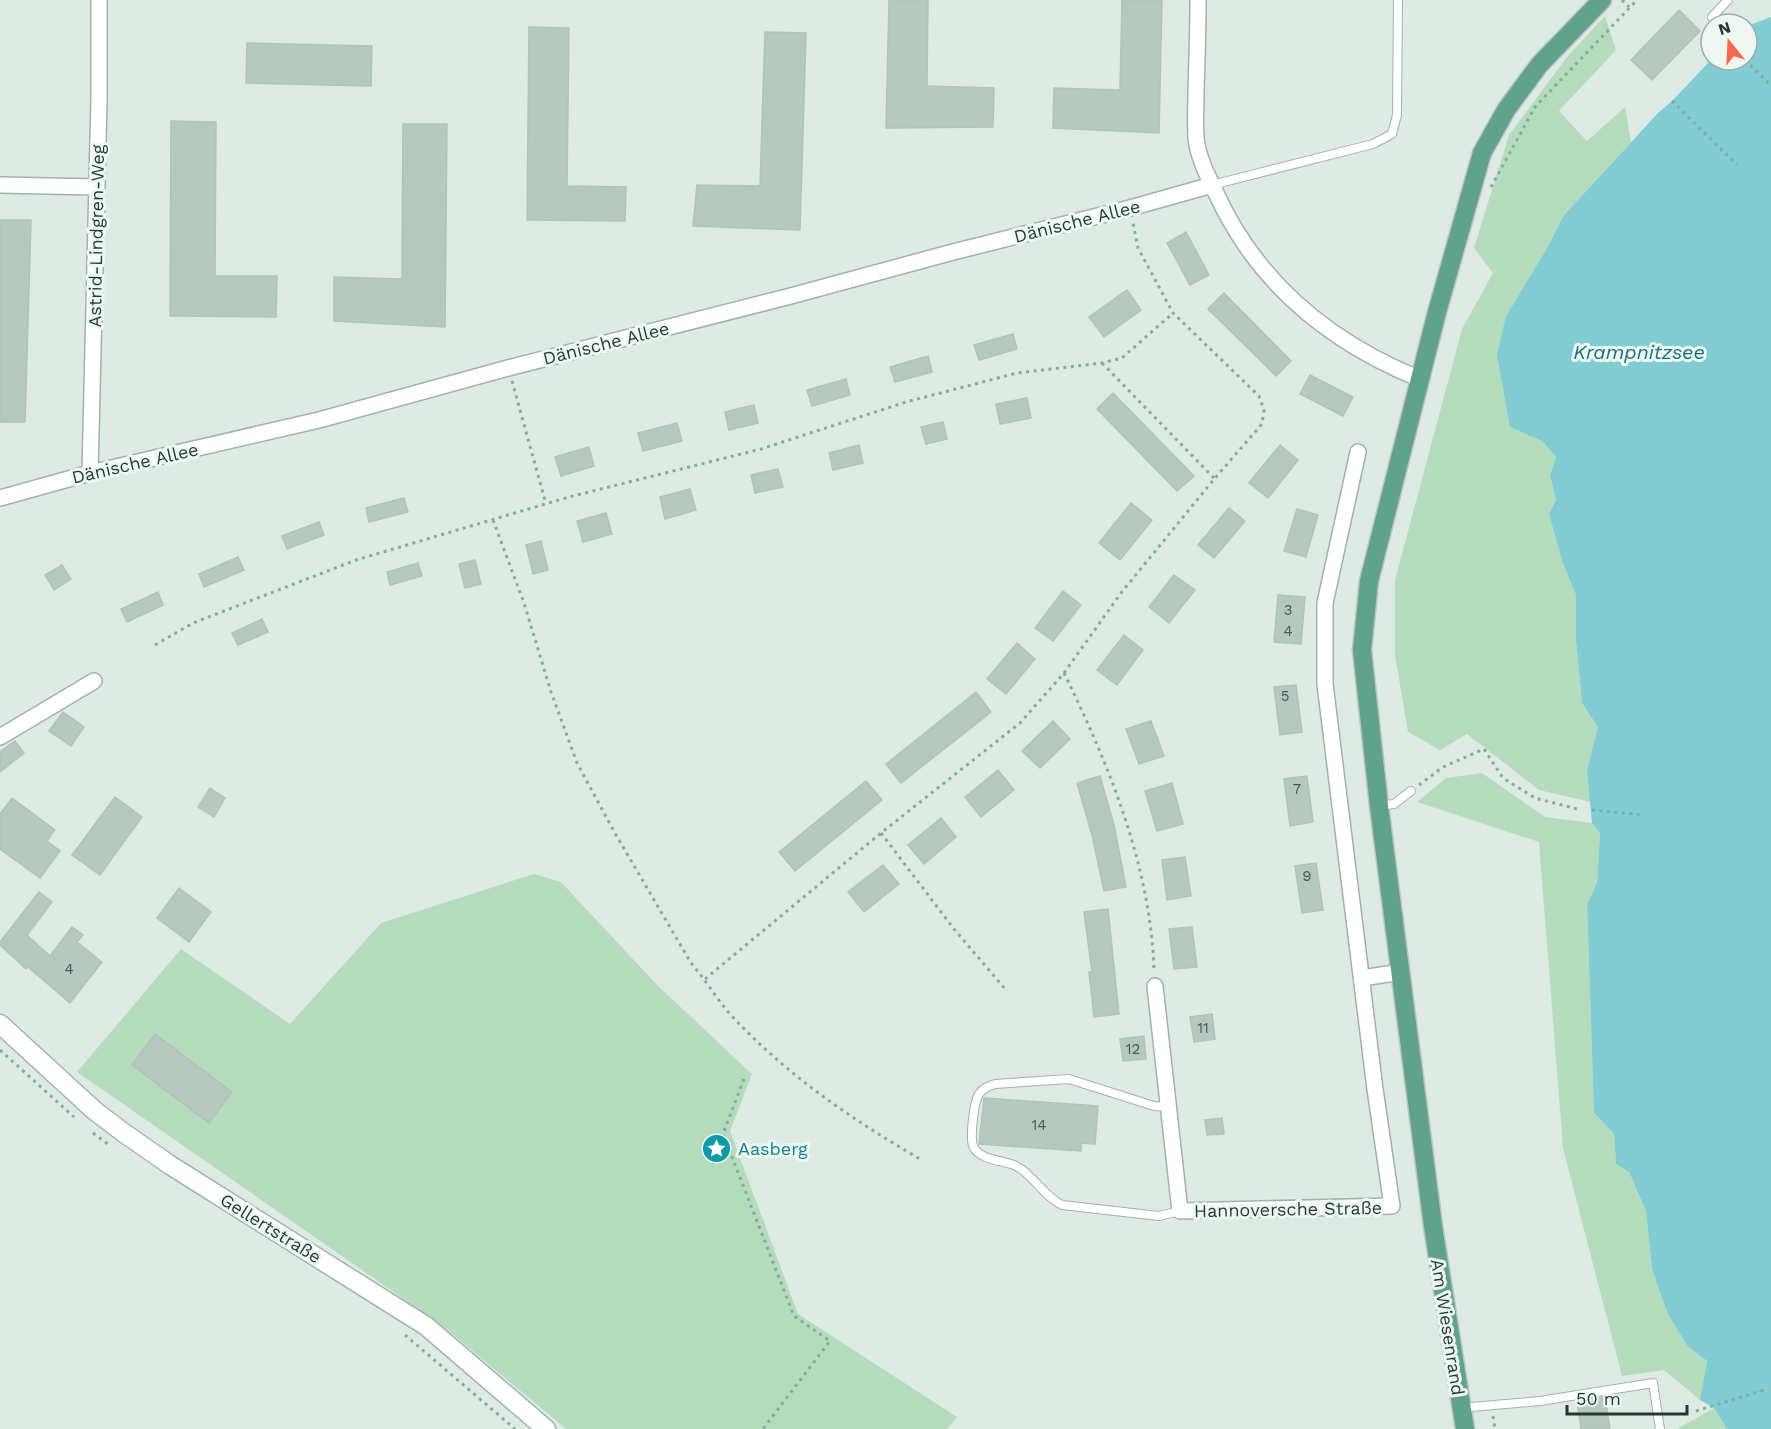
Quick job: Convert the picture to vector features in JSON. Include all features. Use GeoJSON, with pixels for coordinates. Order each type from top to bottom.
{"type":"FeatureCollection","features":[{"type":"Feature","properties":{"kind":"main road","name":"Am Wiesenrand"},"geometry":{"type":"LineString","coordinates":[[1465,1429],[1433,1226],[1379,806],[1362,650],[1365,615],[1369,581],[1420,379],[1482,153],[1506,110],[1540,64],[1602,0]]}},
{"type":"Feature","properties":{"kind":"street","name":"Astrid-Lindgren-Weg"},"geometry":{"type":"LineString","coordinates":[[90,473],[99,0]]}},
{"type":"Feature","properties":{"kind":"street"},"geometry":{"type":"LineString","coordinates":[[1198,0],[1196,139],[1212,185],[1242,241],[1265,271],[1297,305],[1319,324],[1380,362],[1420,379]]}},
{"type":"Feature","properties":{"kind":"street"},"geometry":{"type":"LineString","coordinates":[[0,185],[96,187]]}},
{"type":"Feature","properties":{"kind":"street","name":"Dänische Allee"},"geometry":{"type":"LineString","coordinates":[[0,498],[90,473],[319,420],[508,368],[1212,185]]}},
{"type":"Feature","properties":{"kind":"street","name":"Hannoversche Straße"},"geometry":{"type":"LineString","coordinates":[[1155,986],[1180,1211],[1392,1206],[1324,684],[1325,603],[1358,452]]}},
{"type":"Feature","properties":{"kind":"street"},"geometry":{"type":"LineString","coordinates":[[0,737],[94,681]]}},
{"type":"Feature","properties":{"kind":"street"},"geometry":{"type":"LineString","coordinates":[[1362,978],[1401,972]]}},
{"type":"Feature","properties":{"kind":"street","name":"Gellertstraße"},"geometry":{"type":"LineString","coordinates":[[0,1024],[95,1111],[124,1133],[170,1165],[426,1326],[546,1429]]}},
{"type":"Feature","properties":{"kind":"lane"},"geometry":{"type":"LineString","coordinates":[[1212,185],[1373,144],[1392,134],[1397,115],[1398,0]]}},
{"type":"Feature","properties":{"kind":"lane"},"geometry":{"type":"LineString","coordinates":[[1717,12],[1728,0]]}},
{"type":"Feature","properties":{"kind":"lane"},"geometry":{"type":"LineString","coordinates":[[1379,806],[1394,804],[1411,791]]}},
{"type":"Feature","properties":{"kind":"lane"},"geometry":{"type":"LineString","coordinates":[[1168,1107],[1154,1106],[1069,1079],[994,1084],[980,1093],[977,1101],[972,1143],[981,1155],[1015,1166],[1024,1172],[1040,1190],[1062,1205],[1159,1216],[1180,1211]]}},
{"type":"Feature","properties":{"kind":"lane"},"geometry":{"type":"LineString","coordinates":[[1460,1408],[1540,1401],[1653,1383],[1660,1429]]}},
{"type":"Feature","properties":{"kind":"path"},"geometry":{"type":"LineString","coordinates":[[1622,0],[1629,8]]}},
{"type":"Feature","properties":{"kind":"path"},"geometry":{"type":"LineString","coordinates":[[1491,188],[1535,107],[1637,0]]}},
{"type":"Feature","properties":{"kind":"path"},"geometry":{"type":"LineString","coordinates":[[1757,72],[1771,85]]}},
{"type":"Feature","properties":{"kind":"path"},"geometry":{"type":"LineString","coordinates":[[1672,101],[1737,165]]}},
{"type":"Feature","properties":{"kind":"path"},"geometry":{"type":"LineString","coordinates":[[705,979],[881,833],[1020,723],[1064,673],[1121,593],[1262,424],[1264,410],[1259,396],[1173,313],[1138,248],[1130,208]]}},
{"type":"Feature","properties":{"kind":"path"},"geometry":{"type":"LineString","coordinates":[[155,645],[193,622],[356,560],[546,504],[761,449],[906,402],[1017,373],[1102,363],[1122,358],[1173,313]]}},
{"type":"Feature","properties":{"kind":"path"},"geometry":{"type":"LineString","coordinates":[[1102,363],[1215,478]]}},
{"type":"Feature","properties":{"kind":"path"},"geometry":{"type":"LineString","coordinates":[[508,368],[546,504]]}},
{"type":"Feature","properties":{"kind":"path"},"geometry":{"type":"LineString","coordinates":[[494,520],[577,763],[615,835],[691,963],[729,1012],[771,1054],[871,1131],[920,1159]]}},
{"type":"Feature","properties":{"kind":"path"},"geometry":{"type":"LineString","coordinates":[[1064,673],[1101,754],[1137,860],[1154,946],[1155,986]]}},
{"type":"Feature","properties":{"kind":"path"},"geometry":{"type":"LineString","coordinates":[[1411,791],[1443,767],[1484,749],[1503,778],[1535,798],[1581,810]]}},
{"type":"Feature","properties":{"kind":"path"},"geometry":{"type":"LineString","coordinates":[[1592,810],[1644,815]]}},
{"type":"Feature","properties":{"kind":"path"},"geometry":{"type":"LineString","coordinates":[[881,833],[954,929],[1006,990]]}},
{"type":"Feature","properties":{"kind":"path"},"geometry":{"type":"LineString","coordinates":[[744,1079],[723,1134],[794,1316],[830,1341],[763,1429]]}},
{"type":"Feature","properties":{"kind":"path"},"geometry":{"type":"LineString","coordinates":[[1696,1411],[1767,1389]]}},
{"type":"Feature","properties":{"kind":"green space"},"geometry":{"type":"Polygon","coordinates":[[[1605,16],[1616,50],[1559,111],[1587,141],[1625,107],[1631,142],[1564,215],[1545,252],[1510,427],[1542,441],[1556,457],[1550,475],[1556,500],[1549,514],[1562,561],[1576,595],[1576,641],[1582,703],[1599,727],[1587,770],[1591,802],[1539,790],[1467,734],[1440,750],[1408,732],[1395,655],[1395,580],[1462,329],[1493,273],[1474,248],[1509,135],[1567,57],[1605,16]]]}},
{"type":"Feature","properties":{"kind":"green space"},"geometry":{"type":"Polygon","coordinates":[[[1482,773],[1545,817],[1592,823],[1600,833],[1597,883],[1587,904],[1594,1113],[1614,1134],[1616,1164],[1629,1172],[1646,1211],[1652,1269],[1688,1347],[1707,1361],[1700,1400],[1664,1370],[1622,1376],[1563,1148],[1539,842],[1417,802],[1446,778],[1482,773]]]}},
{"type":"Feature","properties":{"kind":"green space"},"geometry":{"type":"Polygon","coordinates":[[[534,874],[561,882],[657,985],[752,1074],[730,1131],[798,1314],[957,1417],[947,1429],[566,1429],[444,1327],[77,1072],[181,949],[290,1024],[381,923],[534,874]]]}},
{"type":"Feature","properties":{"kind":"green space"},"geometry":{"type":"Polygon","coordinates":[[[1714,1408],[1727,1429],[1677,1429],[1714,1408]]]}},
{"type":"Feature","properties":{"kind":"water","name":"Krampnitzsee"},"geometry":{"type":"Polygon","coordinates":[[[1771,17],[1771,1429],[1727,1429],[1714,1408],[1700,1400],[1707,1361],[1688,1347],[1668,1314],[1652,1269],[1646,1211],[1629,1172],[1616,1164],[1614,1134],[1594,1113],[1587,904],[1597,883],[1600,833],[1592,823],[1587,770],[1598,727],[1582,703],[1576,641],[1576,595],[1562,561],[1549,514],[1556,500],[1550,475],[1556,457],[1542,441],[1510,427],[1497,355],[1506,316],[1545,252],[1564,215],[1658,113],[1700,72],[1759,72],[1759,22],[1771,17]]]}},
{"type":"Feature","properties":{"kind":"building"},"geometry":{"type":"Polygon","coordinates":[[[889,0],[928,0],[927,86],[994,88],[993,127],[886,128],[889,0]]]}},
{"type":"Feature","properties":{"kind":"building"},"geometry":{"type":"Polygon","coordinates":[[[1122,0],[1162,0],[1159,133],[1053,128],[1054,88],[1120,90],[1122,0]]]}},
{"type":"Feature","properties":{"kind":"building"},"geometry":{"type":"Polygon","coordinates":[[[1679,10],[1699,30],[1652,80],[1631,60],[1679,10]]]}},
{"type":"Feature","properties":{"kind":"building"},"geometry":{"type":"Polygon","coordinates":[[[529,27],[569,28],[567,186],[626,187],[625,221],[527,220],[529,27]]]}},
{"type":"Feature","properties":{"kind":"building"},"geometry":{"type":"Polygon","coordinates":[[[765,32],[806,33],[800,230],[693,226],[697,185],[760,186],[765,32]]]}},
{"type":"Feature","properties":{"kind":"building"},"geometry":{"type":"Polygon","coordinates":[[[247,43],[372,46],[371,86],[246,83],[247,43]]]}},
{"type":"Feature","properties":{"kind":"building"},"geometry":{"type":"Polygon","coordinates":[[[171,121],[216,122],[215,276],[277,276],[276,317],[170,316],[171,121]]]}},
{"type":"Feature","properties":{"kind":"building"},"geometry":{"type":"Polygon","coordinates":[[[403,124],[447,124],[445,327],[334,321],[334,277],[402,279],[403,124]]]}},
{"type":"Feature","properties":{"kind":"building"},"geometry":{"type":"Polygon","coordinates":[[[0,220],[31,220],[25,422],[0,422],[0,220]]]}},
{"type":"Feature","properties":{"kind":"building"},"geometry":{"type":"Polygon","coordinates":[[[1186,232],[1209,275],[1190,285],[1167,243],[1186,232]]]}},
{"type":"Feature","properties":{"kind":"building"},"geometry":{"type":"Polygon","coordinates":[[[1127,290],[1141,310],[1104,337],[1089,317],[1127,290]]]}},
{"type":"Feature","properties":{"kind":"building"},"geometry":{"type":"Polygon","coordinates":[[[1224,293],[1291,361],[1276,376],[1208,309],[1224,293]]]}},
{"type":"Feature","properties":{"kind":"building"},"geometry":{"type":"Polygon","coordinates":[[[1013,334],[1017,349],[979,360],[974,345],[1013,334]]]}},
{"type":"Feature","properties":{"kind":"building"},"geometry":{"type":"Polygon","coordinates":[[[928,356],[932,372],[895,382],[890,367],[928,356]]]}},
{"type":"Feature","properties":{"kind":"building"},"geometry":{"type":"Polygon","coordinates":[[[1310,375],[1353,397],[1343,416],[1300,394],[1310,375]]]}},
{"type":"Feature","properties":{"kind":"building"},"geometry":{"type":"Polygon","coordinates":[[[846,379],[850,395],[812,406],[807,390],[846,379]]]}},
{"type":"Feature","properties":{"kind":"building"},"geometry":{"type":"Polygon","coordinates":[[[1113,393],[1194,476],[1177,491],[1097,409],[1113,393]]]}},
{"type":"Feature","properties":{"kind":"building"},"geometry":{"type":"Polygon","coordinates":[[[1027,398],[1031,418],[1000,424],[996,404],[1027,398]]]}},
{"type":"Feature","properties":{"kind":"building"},"geometry":{"type":"Polygon","coordinates":[[[754,405],[758,423],[729,430],[725,412],[754,405]]]}},
{"type":"Feature","properties":{"kind":"building"},"geometry":{"type":"Polygon","coordinates":[[[943,422],[947,439],[926,444],[921,427],[943,422]]]}},
{"type":"Feature","properties":{"kind":"building"},"geometry":{"type":"Polygon","coordinates":[[[677,423],[682,441],[643,451],[638,433],[677,423]]]}},
{"type":"Feature","properties":{"kind":"building"},"geometry":{"type":"Polygon","coordinates":[[[859,445],[863,463],[833,470],[829,453],[859,445]]]}},
{"type":"Feature","properties":{"kind":"building"},"geometry":{"type":"Polygon","coordinates":[[[1280,445],[1298,460],[1268,498],[1249,483],[1280,445]]]}},
{"type":"Feature","properties":{"kind":"building"},"geometry":{"type":"Polygon","coordinates":[[[589,447],[594,466],[561,476],[555,457],[589,447]]]}},
{"type":"Feature","properties":{"kind":"building"},"geometry":{"type":"Polygon","coordinates":[[[778,469],[783,487],[755,493],[751,475],[778,469]]]}},
{"type":"Feature","properties":{"kind":"building"},"geometry":{"type":"Polygon","coordinates":[[[690,489],[696,510],[665,519],[660,497],[690,489]]]}},
{"type":"Feature","properties":{"kind":"building"},"geometry":{"type":"Polygon","coordinates":[[[404,498],[408,512],[369,522],[366,508],[404,498]]]}},
{"type":"Feature","properties":{"kind":"building"},"geometry":{"type":"Polygon","coordinates":[[[1131,503],[1152,520],[1120,560],[1099,543],[1131,503]]]}},
{"type":"Feature","properties":{"kind":"building"},"geometry":{"type":"Polygon","coordinates":[[[1229,508],[1245,521],[1214,558],[1198,545],[1229,508]]]}},
{"type":"Feature","properties":{"kind":"building"},"geometry":{"type":"Polygon","coordinates":[[[1297,509],[1318,515],[1306,557],[1284,551],[1297,509]]]}},
{"type":"Feature","properties":{"kind":"building"},"geometry":{"type":"Polygon","coordinates":[[[606,513],[612,534],[583,542],[577,521],[606,513]]]}},
{"type":"Feature","properties":{"kind":"building"},"geometry":{"type":"Polygon","coordinates":[[[319,522],[324,535],[287,549],[282,536],[319,522]]]}},
{"type":"Feature","properties":{"kind":"building"},"geometry":{"type":"Polygon","coordinates":[[[541,541],[548,570],[533,574],[526,545],[541,541]]]}},
{"type":"Feature","properties":{"kind":"building"},"geometry":{"type":"Polygon","coordinates":[[[238,557],[244,570],[204,587],[199,574],[238,557]]]}},
{"type":"Feature","properties":{"kind":"building"},"geometry":{"type":"Polygon","coordinates":[[[475,560],[481,584],[465,588],[459,564],[475,560]]]}},
{"type":"Feature","properties":{"kind":"building"},"geometry":{"type":"Polygon","coordinates":[[[418,563],[422,576],[390,585],[387,572],[418,563]]]}},
{"type":"Feature","properties":{"kind":"building"},"geometry":{"type":"Polygon","coordinates":[[[62,565],[71,579],[54,590],[45,575],[62,565]]]}},
{"type":"Feature","properties":{"kind":"building"},"geometry":{"type":"Polygon","coordinates":[[[1174,575],[1195,590],[1169,623],[1149,607],[1174,575]]]}},
{"type":"Feature","properties":{"kind":"building"},"geometry":{"type":"Polygon","coordinates":[[[1063,591],[1081,605],[1053,641],[1035,628],[1063,591]]]}},
{"type":"Feature","properties":{"kind":"building"},"geometry":{"type":"Polygon","coordinates":[[[158,592],[163,605],[127,622],[121,609],[158,592]]]}},
{"type":"Feature","properties":{"kind":"building"},"geometry":{"type":"Polygon","coordinates":[[[1278,595],[1305,597],[1301,644],[1274,642],[1278,595]]]}},
{"type":"Feature","properties":{"kind":"building"},"geometry":{"type":"Polygon","coordinates":[[[262,619],[268,632],[238,645],[232,633],[262,619]]]}},
{"type":"Feature","properties":{"kind":"building"},"geometry":{"type":"Polygon","coordinates":[[[1124,635],[1143,650],[1117,685],[1097,670],[1124,635]]]}},
{"type":"Feature","properties":{"kind":"building"},"geometry":{"type":"Polygon","coordinates":[[[1017,643],[1035,659],[1006,694],[987,679],[1017,643]]]}},
{"type":"Feature","properties":{"kind":"building"},"geometry":{"type":"Polygon","coordinates":[[[1296,685],[1302,732],[1280,735],[1274,687],[1296,685]]]}},
{"type":"Feature","properties":{"kind":"building"},"geometry":{"type":"Polygon","coordinates":[[[976,692],[991,712],[901,783],[886,764],[976,692]]]}},
{"type":"Feature","properties":{"kind":"building"},"geometry":{"type":"Polygon","coordinates":[[[63,712],[84,727],[71,746],[49,731],[63,712]]]}},
{"type":"Feature","properties":{"kind":"building"},"geometry":{"type":"Polygon","coordinates":[[[1053,721],[1070,739],[1040,768],[1022,751],[1053,721]]]}},
{"type":"Feature","properties":{"kind":"building"},"geometry":{"type":"Polygon","coordinates":[[[1151,721],[1164,756],[1139,764],[1126,729],[1151,721]]]}},
{"type":"Feature","properties":{"kind":"building"},"geometry":{"type":"Polygon","coordinates":[[[15,741],[24,753],[0,772],[0,752],[15,741]]]}},
{"type":"Feature","properties":{"kind":"building"},"geometry":{"type":"Polygon","coordinates":[[[998,770],[1014,790],[981,817],[965,797],[998,770]]]}},
{"type":"Feature","properties":{"kind":"building"},"geometry":{"type":"Polygon","coordinates":[[[1100,776],[1114,825],[1126,887],[1104,891],[1092,835],[1077,783],[1100,776]]]}},
{"type":"Feature","properties":{"kind":"building"},"geometry":{"type":"Polygon","coordinates":[[[1307,776],[1313,822],[1290,826],[1284,779],[1307,776]]]}},
{"type":"Feature","properties":{"kind":"building"},"geometry":{"type":"Polygon","coordinates":[[[866,781],[882,800],[795,871],[779,852],[866,781]]]}},
{"type":"Feature","properties":{"kind":"building"},"geometry":{"type":"Polygon","coordinates":[[[1172,783],[1183,824],[1157,831],[1145,791],[1172,783]]]}},
{"type":"Feature","properties":{"kind":"building"},"geometry":{"type":"Polygon","coordinates":[[[210,788],[225,798],[214,817],[198,807],[210,788]]]}},
{"type":"Feature","properties":{"kind":"building"},"geometry":{"type":"Polygon","coordinates":[[[115,797],[142,817],[100,875],[72,855],[115,797]]]}},
{"type":"Feature","properties":{"kind":"building"},"geometry":{"type":"Polygon","coordinates":[[[12,798],[55,830],[47,841],[60,851],[40,878],[0,849],[0,814],[12,798]]]}},
{"type":"Feature","properties":{"kind":"building"},"geometry":{"type":"Polygon","coordinates":[[[941,818],[956,837],[924,864],[908,845],[941,818]]]}},
{"type":"Feature","properties":{"kind":"building"},"geometry":{"type":"Polygon","coordinates":[[[1185,857],[1191,896],[1167,900],[1162,860],[1185,857]]]}},
{"type":"Feature","properties":{"kind":"building"},"geometry":{"type":"Polygon","coordinates":[[[1316,863],[1323,910],[1302,913],[1295,866],[1316,863]]]}},
{"type":"Feature","properties":{"kind":"building"},"geometry":{"type":"Polygon","coordinates":[[[883,865],[899,884],[864,912],[848,892],[883,865]]]}},
{"type":"Feature","properties":{"kind":"building"},"geometry":{"type":"Polygon","coordinates":[[[179,888],[211,912],[189,942],[157,918],[179,888]]]}},
{"type":"Feature","properties":{"kind":"building"},"geometry":{"type":"Polygon","coordinates":[[[39,892],[52,902],[27,935],[50,956],[72,927],[83,935],[77,942],[102,962],[70,1003],[28,967],[26,969],[0,945],[39,892]]]}},
{"type":"Feature","properties":{"kind":"building"},"geometry":{"type":"Polygon","coordinates":[[[1108,909],[1119,1014],[1094,1017],[1089,972],[1092,972],[1084,912],[1108,909]]]}},
{"type":"Feature","properties":{"kind":"building"},"geometry":{"type":"Polygon","coordinates":[[[1192,927],[1197,967],[1174,969],[1169,929],[1192,927]]]}},
{"type":"Feature","properties":{"kind":"building"},"geometry":{"type":"Polygon","coordinates":[[[1212,1014],[1215,1039],[1194,1042],[1190,1017],[1212,1014]]]}},
{"type":"Feature","properties":{"kind":"building"},"geometry":{"type":"Polygon","coordinates":[[[155,1034],[232,1092],[209,1123],[132,1065],[155,1034]]]}},
{"type":"Feature","properties":{"kind":"building"},"geometry":{"type":"Polygon","coordinates":[[[1144,1036],[1146,1059],[1123,1061],[1120,1039],[1144,1036]]]}},
{"type":"Feature","properties":{"kind":"building"},"geometry":{"type":"Polygon","coordinates":[[[984,1098],[1098,1106],[1095,1144],[1081,1143],[1081,1151],[979,1144],[984,1098]]]}},
{"type":"Feature","properties":{"kind":"building"},"geometry":{"type":"Polygon","coordinates":[[[1222,1118],[1224,1134],[1207,1135],[1205,1120],[1222,1118]]]}},
{"type":"Feature","properties":{"kind":"building"},"geometry":{"type":"Polygon","coordinates":[[[1605,1397],[1610,1429],[1581,1429],[1577,1401],[1605,1397]]]}},
{"type":"Feature","properties":{"kind":"place","name":"Aasberg"},"geometry":{"type":"Point","coordinates":[717,1148]}}]}
